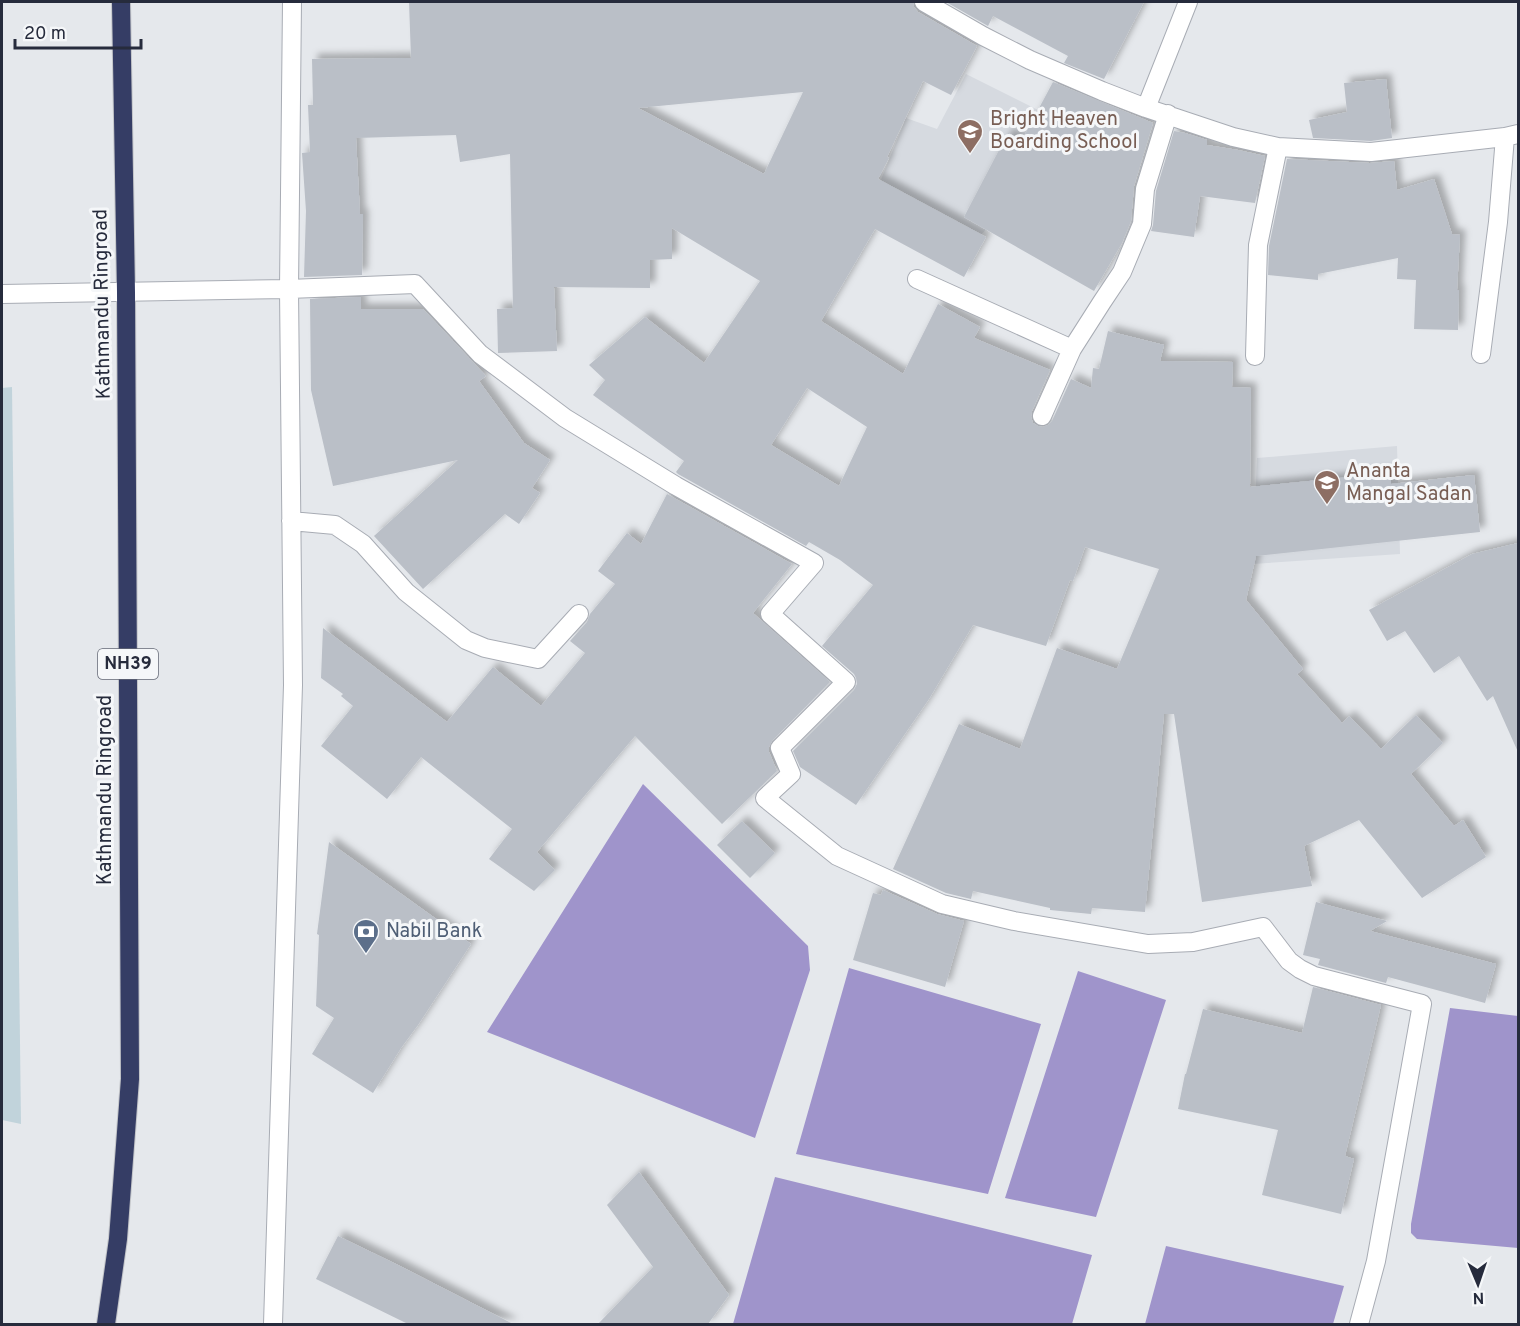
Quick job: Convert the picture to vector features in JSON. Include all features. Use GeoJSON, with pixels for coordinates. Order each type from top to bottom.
{"type":"FeatureCollection","features":[{"type":"Feature","properties":{"kind":"highway","name":"Kathmandu Ringroad"},"geometry":{"type":"LineString","coordinates":[[106,1324],[118,1239],[130,1079],[126,292],[121,2]]}},
{"type":"Feature","properties":{"kind":"street"},"geometry":{"type":"LineString","coordinates":[[273,1324],[293,685],[289,289],[292,2]]}},
{"type":"Feature","properties":{"kind":"street"},"geometry":{"type":"LineString","coordinates":[[924,2],[1030,60],[1146,108],[1233,137],[1278,147],[1371,152],[1512,136],[1481,354]]}},
{"type":"Feature","properties":{"kind":"street"},"geometry":{"type":"LineString","coordinates":[[1146,108],[1188,2]]}},
{"type":"Feature","properties":{"kind":"street"},"geometry":{"type":"LineString","coordinates":[[1042,416],[1072,349],[1122,272],[1142,224],[1145,189],[1168,114]]}},
{"type":"Feature","properties":{"kind":"street"},"geometry":{"type":"LineString","coordinates":[[1255,356],[1258,245],[1278,147]]}},
{"type":"Feature","properties":{"kind":"street"},"geometry":{"type":"LineString","coordinates":[[917,279],[1072,349]]}},
{"type":"Feature","properties":{"kind":"street"},"geometry":{"type":"LineString","coordinates":[[2,294],[289,289],[416,284],[480,354],[565,418],[676,486],[813,563],[770,614],[846,682],[780,748],[790,774],[765,798],[837,856],[942,904],[1014,921],[1148,944],[1193,942],[1263,927],[1289,961],[1314,976],[1422,1005],[1376,1261],[1359,1324]]}},
{"type":"Feature","properties":{"kind":"street"},"geometry":{"type":"LineString","coordinates":[[291,521],[335,525],[363,544],[406,592],[466,640],[484,648],[538,659],[579,614]]}},
{"type":"Feature","properties":{"kind":"shaded area","name":"Bright Heaven Boarding School"},"geometry":{"type":"Polygon","coordinates":[[[966,74],[1066,124],[1036,181],[956,259],[869,209],[906,118],[937,129],[966,74]]]}},
{"type":"Feature","properties":{"kind":"shaded area"},"geometry":{"type":"Polygon","coordinates":[[[12,387],[21,1124],[2,1120],[2,388],[12,387]]]}},
{"type":"Feature","properties":{"kind":"shaded area","name":"Ananta Mangal Sadan"},"geometry":{"type":"Polygon","coordinates":[[[1397,446],[1400,554],[1253,564],[1257,458],[1397,446]]]}},
{"type":"Feature","properties":{"kind":"shaded area"},"geometry":{"type":"Polygon","coordinates":[[[643,784],[808,946],[810,970],[755,1138],[487,1032],[643,784]]]}},
{"type":"Feature","properties":{"kind":"shaded area"},"geometry":{"type":"Polygon","coordinates":[[[849,968],[1041,1024],[988,1194],[796,1154],[849,968]]]}},
{"type":"Feature","properties":{"kind":"shaded area"},"geometry":{"type":"Polygon","coordinates":[[[1078,971],[1166,1000],[1096,1217],[1005,1198],[1078,971]]]}},
{"type":"Feature","properties":{"kind":"shaded area"},"geometry":{"type":"Polygon","coordinates":[[[1450,1008],[1518,1016],[1518,1248],[1417,1239],[1411,1233],[1450,1008]]]}},
{"type":"Feature","properties":{"kind":"shaded area"},"geometry":{"type":"Polygon","coordinates":[[[775,1177],[1092,1255],[1072,1324],[733,1324],[775,1177]]]}},
{"type":"Feature","properties":{"kind":"shaded area"},"geometry":{"type":"Polygon","coordinates":[[[1166,1246],[1344,1286],[1333,1324],[1145,1324],[1166,1246]]]}},
{"type":"Feature","properties":{"kind":"building"},"geometry":{"type":"Polygon","coordinates":[[[409,2],[913,2],[918,12],[977,46],[951,95],[923,81],[878,179],[986,237],[964,277],[875,229],[821,321],[903,374],[938,304],[980,327],[974,338],[1050,370],[1031,417],[1033,423],[1043,427],[1052,421],[1071,379],[1091,388],[1093,368],[1099,369],[1108,331],[1164,345],[1160,361],[1233,362],[1232,387],[1251,388],[1250,487],[1390,473],[1391,484],[1474,475],[1480,532],[1256,556],[1246,600],[1303,669],[1297,674],[1342,723],[1349,716],[1381,749],[1416,715],[1443,743],[1411,774],[1454,826],[1463,820],[1486,857],[1422,898],[1359,820],[1304,846],[1312,886],[1202,902],[1174,714],[1164,714],[1145,912],[1092,908],[1091,914],[1050,910],[1050,908],[973,891],[971,899],[946,893],[893,869],[959,724],[1020,749],[1057,648],[1117,669],[1159,569],[1085,547],[1073,581],[1070,580],[1046,646],[973,625],[929,699],[856,805],[800,767],[793,751],[854,690],[857,684],[854,674],[822,646],[873,585],[840,560],[809,542],[806,546],[678,474],[676,472],[684,461],[593,395],[605,380],[589,365],[645,317],[704,363],[760,281],[672,228],[672,259],[650,260],[650,288],[554,287],[557,351],[498,353],[497,309],[513,308],[510,154],[460,162],[456,135],[356,138],[360,214],[363,214],[362,275],[304,277],[306,211],[302,153],[310,152],[308,105],[313,105],[312,59],[411,58],[409,2]],[[803,92],[638,108],[764,174],[803,92]],[[807,388],[771,445],[839,486],[867,427],[807,388]]]}},
{"type":"Feature","properties":{"kind":"building"},"geometry":{"type":"Polygon","coordinates":[[[946,2],[1144,2],[1104,79],[1064,63],[1068,56],[993,16],[988,26],[946,2]]]}},
{"type":"Feature","properties":{"kind":"building"},"geometry":{"type":"Polygon","coordinates":[[[1386,79],[1392,138],[1371,141],[1313,138],[1309,120],[1347,112],[1344,83],[1386,79]]]}},
{"type":"Feature","properties":{"kind":"building"},"geometry":{"type":"Polygon","coordinates":[[[1053,82],[1153,123],[1134,186],[1131,221],[1122,243],[1094,291],[964,217],[1008,133],[1022,140],[1053,82]]]}},
{"type":"Feature","properties":{"kind":"building"},"geometry":{"type":"Polygon","coordinates":[[[1174,131],[1207,140],[1207,145],[1265,156],[1255,203],[1200,196],[1194,237],[1151,231],[1156,191],[1174,131]]]}},
{"type":"Feature","properties":{"kind":"building"},"geometry":{"type":"Polygon","coordinates":[[[1287,159],[1370,163],[1394,161],[1397,190],[1434,179],[1452,234],[1460,235],[1457,290],[1459,290],[1458,330],[1414,329],[1416,280],[1397,279],[1398,258],[1318,274],[1318,280],[1268,275],[1269,246],[1287,159]]]}},
{"type":"Feature","properties":{"kind":"building"},"geometry":{"type":"Polygon","coordinates":[[[361,297],[361,309],[423,309],[486,376],[479,381],[524,443],[550,460],[532,488],[540,493],[519,524],[505,514],[423,589],[374,536],[458,460],[333,486],[311,390],[310,299],[361,297]]]}},
{"type":"Feature","properties":{"kind":"building"},"geometry":{"type":"Polygon","coordinates":[[[667,494],[792,564],[753,613],[830,682],[772,741],[769,752],[777,771],[722,824],[635,736],[537,852],[555,870],[534,891],[489,859],[512,829],[421,757],[387,799],[321,746],[353,706],[341,696],[343,694],[321,678],[323,628],[447,722],[493,667],[541,706],[585,653],[570,641],[615,584],[598,571],[627,533],[641,544],[667,494]]]}},
{"type":"Feature","properties":{"kind":"building"},"geometry":{"type":"Polygon","coordinates":[[[1518,543],[1518,752],[1493,696],[1487,701],[1459,656],[1434,673],[1405,631],[1387,641],[1369,610],[1472,554],[1518,543]]]}},
{"type":"Feature","properties":{"kind":"building"},"geometry":{"type":"Polygon","coordinates":[[[742,821],[775,853],[750,878],[717,845],[742,821]]]}},
{"type":"Feature","properties":{"kind":"building"},"geometry":{"type":"Polygon","coordinates":[[[329,842],[471,944],[373,1093],[312,1054],[334,1018],[316,1006],[319,935],[317,934],[329,842]]]}},
{"type":"Feature","properties":{"kind":"building"},"geometry":{"type":"Polygon","coordinates":[[[883,890],[937,914],[964,921],[945,987],[853,960],[873,893],[881,895],[883,890]]]}},
{"type":"Feature","properties":{"kind":"building"},"geometry":{"type":"Polygon","coordinates":[[[1316,902],[1387,921],[1370,931],[1496,964],[1485,1003],[1388,977],[1386,983],[1318,965],[1320,959],[1303,955],[1316,902]]]}},
{"type":"Feature","properties":{"kind":"building"},"geometry":{"type":"Polygon","coordinates":[[[1313,987],[1381,1005],[1345,1156],[1354,1159],[1341,1214],[1262,1195],[1278,1130],[1178,1109],[1203,1009],[1302,1033],[1313,987]]]}},
{"type":"Feature","properties":{"kind":"building"},"geometry":{"type":"Polygon","coordinates":[[[639,1172],[729,1295],[708,1324],[598,1324],[653,1267],[607,1205],[639,1172]]]}},
{"type":"Feature","properties":{"kind":"building"},"geometry":{"type":"Polygon","coordinates":[[[338,1236],[513,1324],[408,1324],[316,1279],[338,1236]]]}},
{"type":"Feature","properties":{"kind":"place","name":"Bright Heaven Boarding School"},"geometry":{"type":"Point","coordinates":[970,155]}},
{"type":"Feature","properties":{"kind":"place","name":"Ananta Mangal Sadan"},"geometry":{"type":"Point","coordinates":[1327,506]}},
{"type":"Feature","properties":{"kind":"place","name":"Nabil Bank"},"geometry":{"type":"Point","coordinates":[366,955]}}]}
